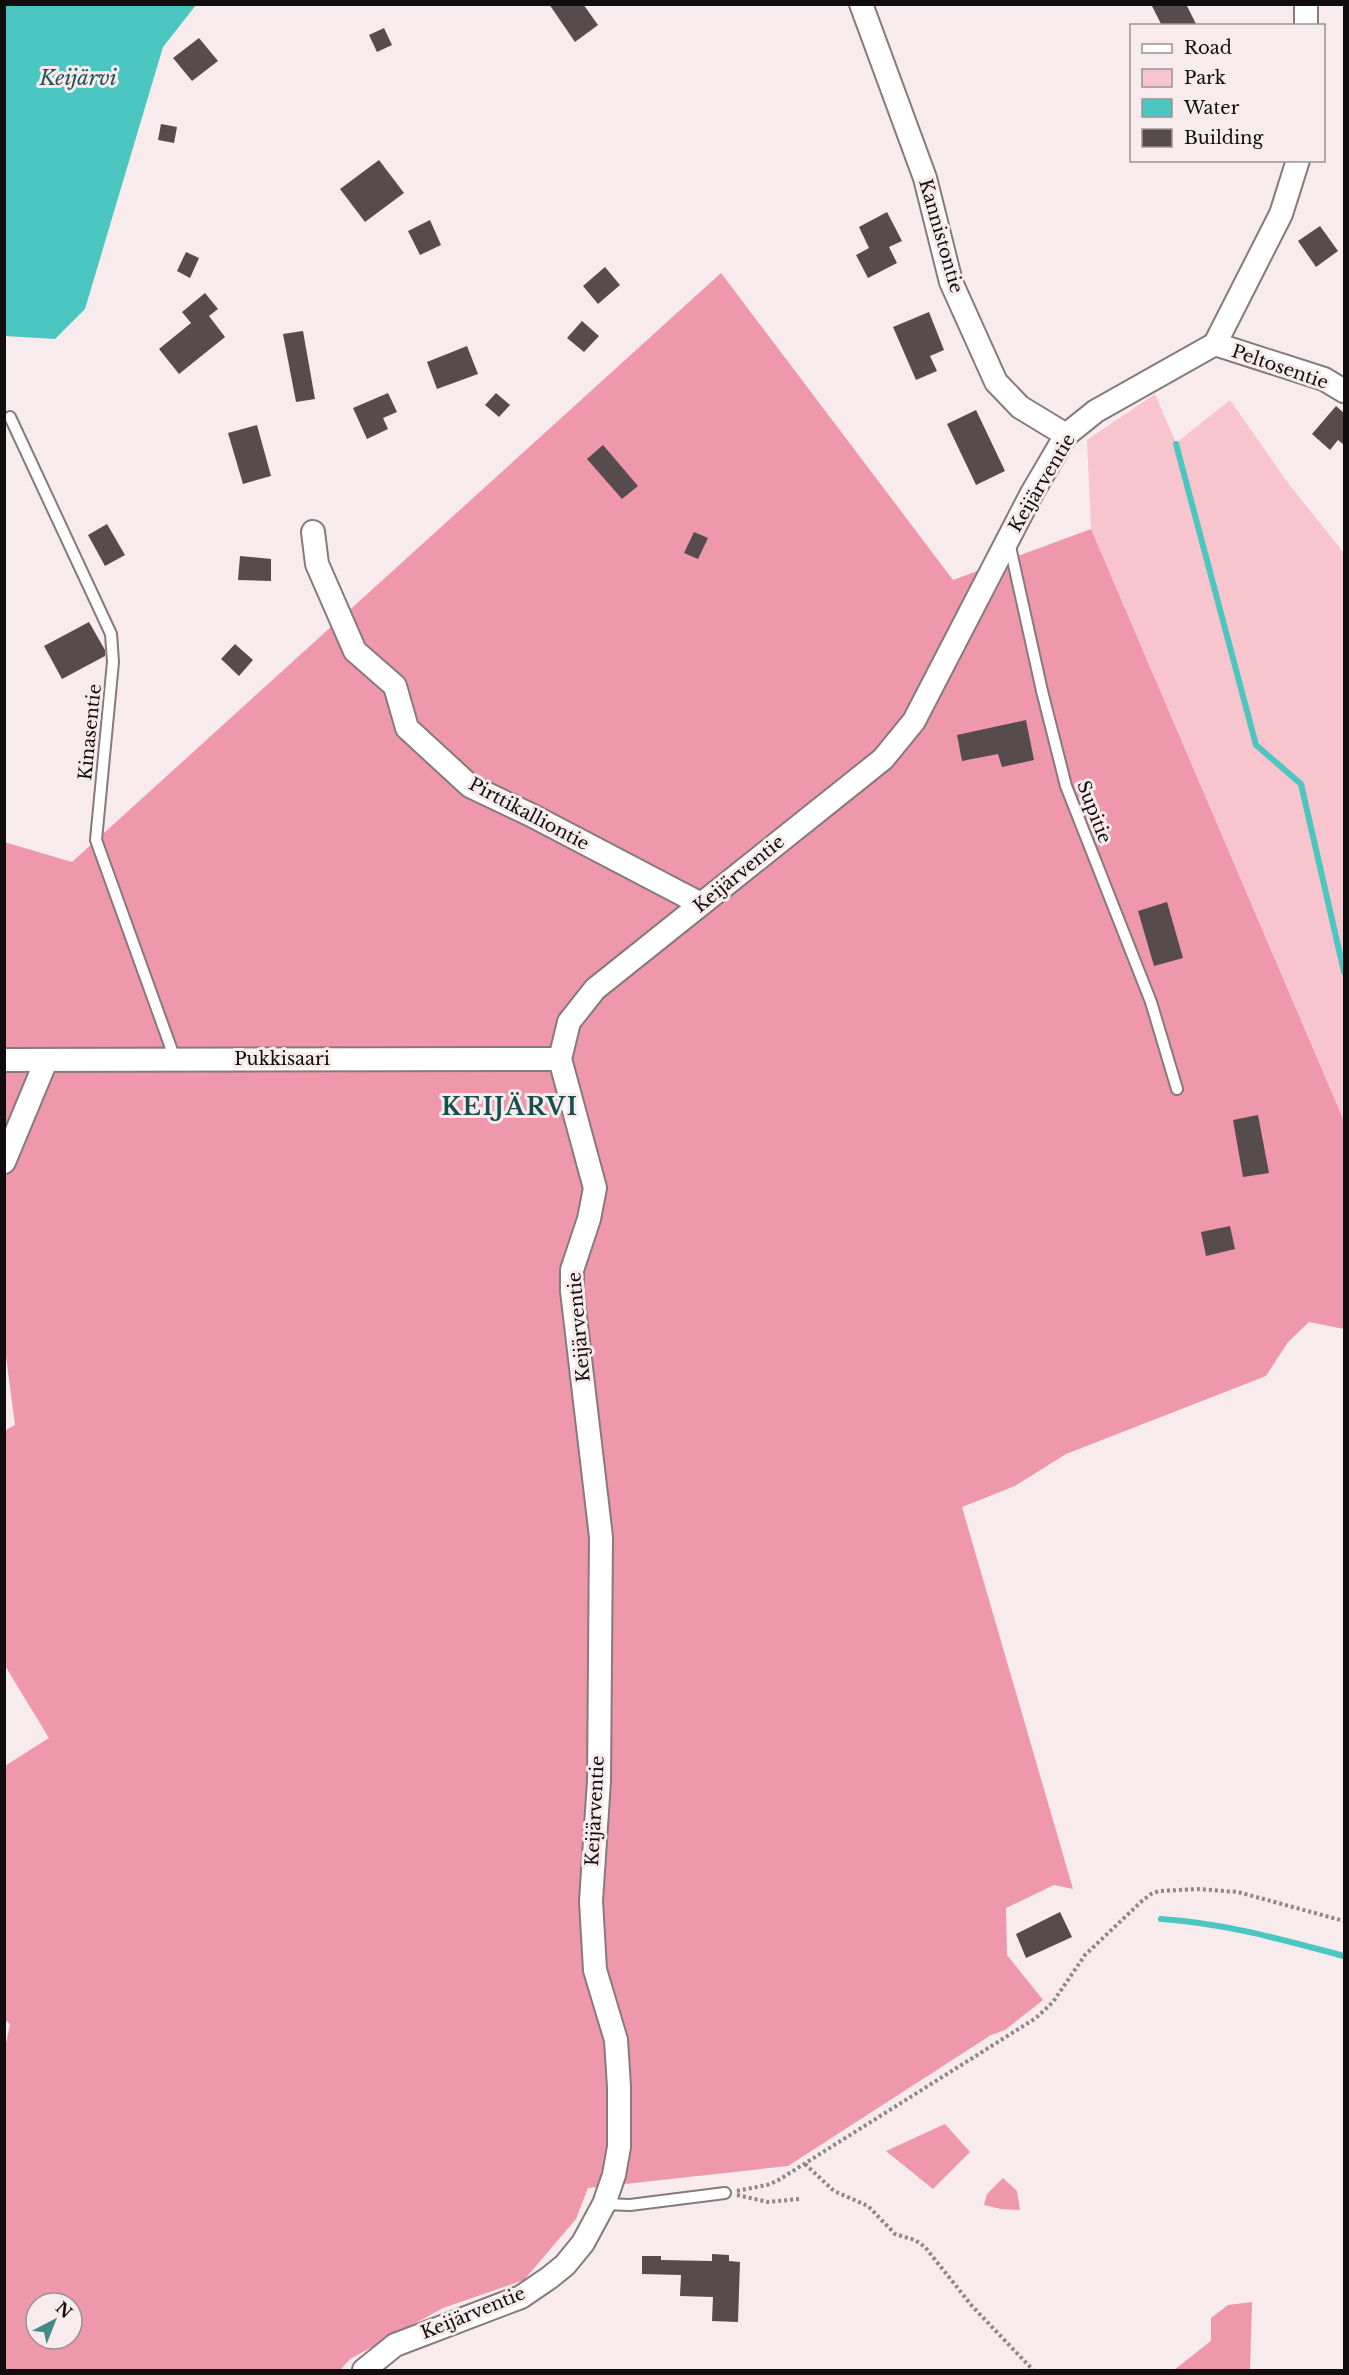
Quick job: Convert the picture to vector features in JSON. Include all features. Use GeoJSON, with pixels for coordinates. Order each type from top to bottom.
{"type":"FeatureCollection","features":[{"type":"Feature","properties":{"kind":"street","name":"Kannistontie"},"geometry":{"type":"LineString","coordinates":[[861,4],[925,178],[951,282],[996,382],[1020,407],[1066,435]]}},
{"type":"Feature","properties":{"kind":"street"},"geometry":{"type":"LineString","coordinates":[[1306,4],[1306,24]]}},
{"type":"Feature","properties":{"kind":"street"},"geometry":{"type":"LineString","coordinates":[[1215,344],[1281,214],[1297,162]]}},
{"type":"Feature","properties":{"kind":"street","name":"Keijärventie"},"geometry":{"type":"LineString","coordinates":[[364,2370],[396,2345],[521,2297],[565,2265],[583,2243],[604,2204],[614,2175],[619,2147],[616,2040],[595,1970],[591,1901],[599,1782],[601,1537],[572,1291],[572,1270],[589,1219],[594,1188],[560,1059],[569,1022],[595,989],[883,759],[914,720],[1009,538],[1066,435],[1096,411],[1215,344]]}},
{"type":"Feature","properties":{"kind":"street","name":"Peltosentie"},"geometry":{"type":"LineString","coordinates":[[1215,344],[1324,380],[1344,391]]}},
{"type":"Feature","properties":{"kind":"street","name":"Pirttikalliontie"},"geometry":{"type":"LineString","coordinates":[[313,532],[317,564],[355,651],[395,686],[407,728],[470,786],[531,815],[701,904]]}},
{"type":"Feature","properties":{"kind":"street","name":"Pukkisaari"},"geometry":{"type":"LineString","coordinates":[[4,1060],[560,1059]]}},
{"type":"Feature","properties":{"kind":"street"},"geometry":{"type":"LineString","coordinates":[[4,1162],[46,1061]]}},
{"type":"Feature","properties":{"kind":"lane","name":"Kinasentie"},"geometry":{"type":"LineString","coordinates":[[10,417],[111,634],[113,662],[96,840],[175,1059]]}},
{"type":"Feature","properties":{"kind":"lane","name":"Supitie"},"geometry":{"type":"LineString","coordinates":[[1009,538],[1042,691],[1066,786],[1150,1002],[1177,1089]]}},
{"type":"Feature","properties":{"kind":"lane"},"geometry":{"type":"LineString","coordinates":[[604,2204],[630,2205],[725,2193]]}},
{"type":"Feature","properties":{"kind":"path"},"geometry":{"type":"LineString","coordinates":[[725,2193],[767,2186],[1036,2018],[1053,2002],[1085,1955],[1151,1894],[1159,1891],[1198,1889],[1238,1892],[1344,1921]]}},
{"type":"Feature","properties":{"kind":"path"},"geometry":{"type":"LineString","coordinates":[[805,2163],[834,2191],[868,2206],[895,2234],[915,2240],[925,2247],[972,2306],[1033,2370]]}},
{"type":"Feature","properties":{"kind":"path"},"geometry":{"type":"LineString","coordinates":[[725,2193],[768,2202],[800,2199]]}},
{"type":"Feature","properties":{"kind":"green space"},"geometry":{"type":"Polygon","coordinates":[[[1155,394],[1176,443],[1230,400],[1288,483],[1344,553],[1344,1121],[1091,529],[1087,440],[1155,394]]]}},
{"type":"Feature","properties":{"kind":"shaded area"},"geometry":{"type":"Polygon","coordinates":[[[721,273],[953,580],[1091,529],[1344,1121],[1344,1329],[1309,1322],[1288,1342],[1266,1376],[1066,1454],[1015,1486],[962,1507],[1073,1889],[1054,1885],[1006,1908],[1007,1955],[1043,2000],[1005,2030],[991,2035],[788,2166],[588,2188],[576,2219],[524,2280],[443,2308],[350,2359],[340,2370],[5,2370],[4,2053],[10,2024],[4,2019],[5,1766],[49,1738],[4,1664],[4,1431],[15,1425],[4,1341],[4,842],[72,862],[721,273]]]}},
{"type":"Feature","properties":{"kind":"shaded area"},"geometry":{"type":"Polygon","coordinates":[[[945,2124],[970,2152],[933,2189],[886,2151],[945,2124]]]}},
{"type":"Feature","properties":{"kind":"shaded area"},"geometry":{"type":"Polygon","coordinates":[[[1003,2178],[1017,2191],[1020,2210],[984,2205],[987,2194],[1003,2178]]]}},
{"type":"Feature","properties":{"kind":"shaded area"},"geometry":{"type":"Polygon","coordinates":[[[1252,2302],[1250,2370],[1174,2370],[1211,2341],[1211,2318],[1228,2305],[1252,2302]]]}},
{"type":"Feature","properties":{"kind":"water","name":"Keijärvi"},"geometry":{"type":"Polygon","coordinates":[[[4,5],[196,5],[163,47],[85,309],[55,339],[5,336],[4,5]]]}},
{"type":"Feature","properties":{"kind":"building"},"geometry":{"type":"Polygon","coordinates":[[[549,4],[583,4],[598,25],[575,42],[549,4]]]}},
{"type":"Feature","properties":{"kind":"building"},"geometry":{"type":"Polygon","coordinates":[[[1151,4],[1186,4],[1196,24],[1161,24],[1151,4]]]}},
{"type":"Feature","properties":{"kind":"building"},"geometry":{"type":"Polygon","coordinates":[[[384,28],[392,45],[377,52],[369,35],[384,28]]]}},
{"type":"Feature","properties":{"kind":"building"},"geometry":{"type":"Polygon","coordinates":[[[199,38],[218,61],[192,81],[173,58],[199,38]]]}},
{"type":"Feature","properties":{"kind":"building"},"geometry":{"type":"Polygon","coordinates":[[[161,124],[177,127],[174,143],[158,140],[161,124]]]}},
{"type":"Feature","properties":{"kind":"building"},"geometry":{"type":"Polygon","coordinates":[[[379,160],[404,193],[365,222],[340,189],[379,160]]]}},
{"type":"Feature","properties":{"kind":"building"},"geometry":{"type":"Polygon","coordinates":[[[887,212],[902,241],[889,247],[897,263],[868,278],[856,255],[869,248],[859,227],[887,212]]]}},
{"type":"Feature","properties":{"kind":"building"},"geometry":{"type":"Polygon","coordinates":[[[430,220],[441,245],[420,255],[408,231],[430,220]]]}},
{"type":"Feature","properties":{"kind":"building"},"geometry":{"type":"Polygon","coordinates":[[[1320,226],[1338,251],[1316,267],[1298,241],[1320,226]]]}},
{"type":"Feature","properties":{"kind":"building"},"geometry":{"type":"Polygon","coordinates":[[[186,252],[199,258],[190,278],[177,271],[186,252]]]}},
{"type":"Feature","properties":{"kind":"building"},"geometry":{"type":"Polygon","coordinates":[[[605,267],[620,285],[598,304],[583,286],[605,267]]]}},
{"type":"Feature","properties":{"kind":"building"},"geometry":{"type":"Polygon","coordinates":[[[205,293],[218,309],[209,316],[225,337],[179,374],[159,349],[191,323],[182,312],[205,293]]]}},
{"type":"Feature","properties":{"kind":"building"},"geometry":{"type":"Polygon","coordinates":[[[929,312],[944,350],[930,356],[937,371],[916,380],[893,327],[929,312]]]}},
{"type":"Feature","properties":{"kind":"building"},"geometry":{"type":"Polygon","coordinates":[[[582,321],[599,336],[584,352],[567,338],[582,321]]]}},
{"type":"Feature","properties":{"kind":"building"},"geometry":{"type":"Polygon","coordinates":[[[303,331],[315,399],[296,402],[283,334],[303,331]]]}},
{"type":"Feature","properties":{"kind":"building"},"geometry":{"type":"Polygon","coordinates":[[[467,346],[478,374],[437,389],[427,362],[467,346]]]}},
{"type":"Feature","properties":{"kind":"building"},"geometry":{"type":"Polygon","coordinates":[[[388,393],[397,412],[383,418],[388,429],[367,439],[353,408],[388,393]]]}},
{"type":"Feature","properties":{"kind":"building"},"geometry":{"type":"Polygon","coordinates":[[[496,393],[510,405],[499,417],[485,405],[496,393]]]}},
{"type":"Feature","properties":{"kind":"building"},"geometry":{"type":"Polygon","coordinates":[[[1336,406],[1344,413],[1344,445],[1338,440],[1330,450],[1312,434],[1336,406]]]}},
{"type":"Feature","properties":{"kind":"building"},"geometry":{"type":"Polygon","coordinates":[[[976,410],[1005,471],[976,485],[947,424],[976,410]]]}},
{"type":"Feature","properties":{"kind":"building"},"geometry":{"type":"Polygon","coordinates":[[[257,425],[271,476],[243,484],[228,433],[257,425]]]}},
{"type":"Feature","properties":{"kind":"building"},"geometry":{"type":"Polygon","coordinates":[[[603,445],[638,486],[622,499],[587,459],[603,445]]]}},
{"type":"Feature","properties":{"kind":"building"},"geometry":{"type":"Polygon","coordinates":[[[107,524],[125,555],[105,566],[88,535],[107,524]]]}},
{"type":"Feature","properties":{"kind":"building"},"geometry":{"type":"Polygon","coordinates":[[[694,532],[708,538],[698,559],[684,553],[694,532]]]}},
{"type":"Feature","properties":{"kind":"building"},"geometry":{"type":"Polygon","coordinates":[[[240,556],[271,559],[271,581],[238,580],[240,556]]]}},
{"type":"Feature","properties":{"kind":"building"},"geometry":{"type":"Polygon","coordinates":[[[89,622],[105,650],[105,656],[62,679],[44,646],[89,622]]]}},
{"type":"Feature","properties":{"kind":"building"},"geometry":{"type":"Polygon","coordinates":[[[235,644],[253,660],[239,676],[221,659],[235,644]]]}},
{"type":"Feature","properties":{"kind":"building"},"geometry":{"type":"Polygon","coordinates":[[[1026,720],[1034,760],[1002,767],[998,754],[962,761],[957,735],[1026,720]]]}},
{"type":"Feature","properties":{"kind":"building"},"geometry":{"type":"Polygon","coordinates":[[[1167,902],[1183,958],[1154,966],[1138,911],[1167,902]]]}},
{"type":"Feature","properties":{"kind":"building"},"geometry":{"type":"Polygon","coordinates":[[[1258,1115],[1269,1173],[1243,1177],[1233,1120],[1258,1115]]]}},
{"type":"Feature","properties":{"kind":"building"},"geometry":{"type":"Polygon","coordinates":[[[1230,1226],[1235,1249],[1206,1256],[1201,1232],[1230,1226]]]}},
{"type":"Feature","properties":{"kind":"building"},"geometry":{"type":"Polygon","coordinates":[[[1060,1912],[1072,1937],[1026,1958],[1016,1934],[1060,1912]]]}},
{"type":"Feature","properties":{"kind":"building"},"geometry":{"type":"Polygon","coordinates":[[[712,2254],[729,2255],[729,2261],[740,2262],[738,2322],[712,2321],[713,2297],[680,2296],[681,2275],[642,2274],[642,2256],[661,2256],[661,2260],[712,2261],[712,2254]]]}},
{"type":"Feature","properties":{"kind":"waterway"},"geometry":{"type":"LineString","coordinates":[[1176,444],[1256,745],[1301,784],[1344,972]]}},
{"type":"Feature","properties":{"kind":"waterway"},"geometry":{"type":"LineString","coordinates":[[1161,1919],[1231,1928],[1344,1956]]}},
{"type":"Feature","properties":{"kind":"district","name":"KEIJÄRVI"},"geometry":{"type":"Point","coordinates":[510,1107]}}]}
